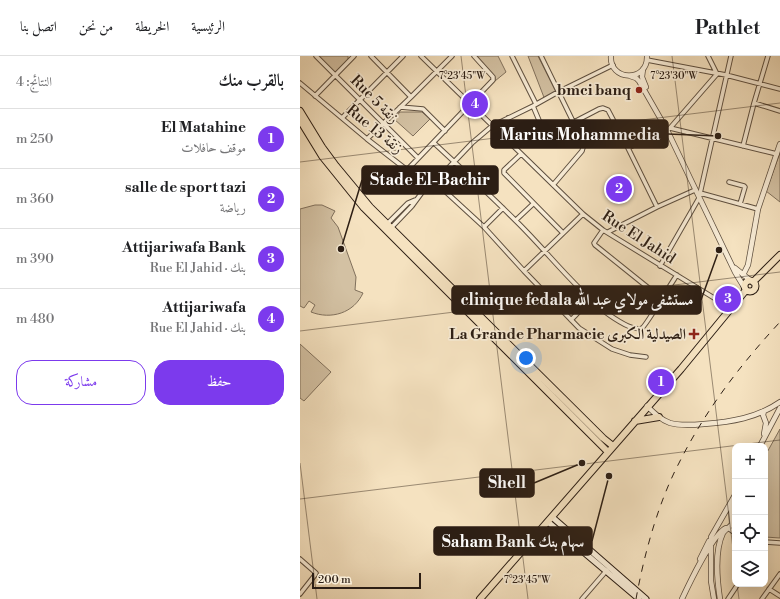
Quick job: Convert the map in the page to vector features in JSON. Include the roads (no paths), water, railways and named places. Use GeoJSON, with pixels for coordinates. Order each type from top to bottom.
{"type":"FeatureCollection","features":[{"type":"Feature","properties":{"kind":"main road"},"geometry":{"type":"LineString","coordinates":[[300,111],[322,147],[376,216],[601,440],[608,452]]}},
{"type":"Feature","properties":{"kind":"main road"},"geometry":{"type":"LineString","coordinates":[[300,120],[322,156],[353,195],[376,216]]}},
{"type":"Feature","properties":{"kind":"main road"},"geometry":{"type":"LineString","coordinates":[[480,599],[732,309],[745,289],[746,282],[752,281],[780,255]]}},
{"type":"Feature","properties":{"kind":"main road"},"geometry":{"type":"LineString","coordinates":[[745,289],[750,292],[755,289],[755,285],[752,281]]}},
{"type":"Feature","properties":{"kind":"main road"},"geometry":{"type":"LineString","coordinates":[[635,421],[660,417]]}},
{"type":"Feature","properties":{"kind":"main road"},"geometry":{"type":"LineString","coordinates":[[601,440],[613,446]]}},
{"type":"Feature","properties":{"kind":"main road"},"geometry":{"type":"LineString","coordinates":[[550,519],[639,599]]}},
{"type":"Feature","properties":{"kind":"main road"},"geometry":{"type":"LineString","coordinates":[[607,570],[646,599]]}},
{"type":"Feature","properties":{"kind":"street","name":"Rue 5 زنقة"},"geometry":{"type":"LineString","coordinates":[[316,56],[418,158]]}},
{"type":"Feature","properties":{"kind":"street"},"geometry":{"type":"LineString","coordinates":[[371,56],[411,97]]}},
{"type":"Feature","properties":{"kind":"street"},"geometry":{"type":"LineString","coordinates":[[342,118],[403,56]]}},
{"type":"Feature","properties":{"kind":"street","name":"Rue El Jahid"},"geometry":{"type":"LineString","coordinates":[[421,56],[583,214],[603,230],[732,309]]}},
{"type":"Feature","properties":{"kind":"street"},"geometry":{"type":"LineString","coordinates":[[367,139],[452,56]]}},
{"type":"Feature","properties":{"kind":"street"},"geometry":{"type":"LineString","coordinates":[[407,170],[494,78],[474,56]]}},
{"type":"Feature","properties":{"kind":"street"},"geometry":{"type":"LineString","coordinates":[[512,56],[535,105],[546,137],[545,144]]}},
{"type":"Feature","properties":{"kind":"street"},"geometry":{"type":"LineString","coordinates":[[541,56],[583,140],[584,147],[571,165],[553,185]]}},
{"type":"Feature","properties":{"kind":"street"},"geometry":{"type":"LineString","coordinates":[[612,56],[613,65],[620,73],[638,79],[668,129],[695,190],[700,195],[733,267],[745,289]]}},
{"type":"Feature","properties":{"kind":"street"},"geometry":{"type":"LineString","coordinates":[[708,56],[717,74]]}},
{"type":"Feature","properties":{"kind":"street"},"geometry":{"type":"LineString","coordinates":[[660,266],[700,195],[731,56]]}},
{"type":"Feature","properties":{"kind":"street"},"geometry":{"type":"LineString","coordinates":[[743,146],[768,56]]}},
{"type":"Feature","properties":{"kind":"street"},"geometry":{"type":"LineString","coordinates":[[315,96],[353,57]]}},
{"type":"Feature","properties":{"kind":"street"},"geometry":{"type":"LineString","coordinates":[[650,98],[642,77],[647,58],[726,75],[780,89]]}},
{"type":"Feature","properties":{"kind":"street"},"geometry":{"type":"LineString","coordinates":[[387,228],[412,206],[415,200],[426,188],[435,182],[454,161],[492,126],[613,65]]}},
{"type":"Feature","properties":{"kind":"street"},"geometry":{"type":"LineString","coordinates":[[630,76],[639,73],[643,69]]}},
{"type":"Feature","properties":{"kind":"street"},"geometry":{"type":"LineString","coordinates":[[628,148],[668,129],[717,74]]}},
{"type":"Feature","properties":{"kind":"street","name":"Rue 13 زنقة"},"geometry":{"type":"LineString","coordinates":[[300,83],[407,170],[426,188]]}},
{"type":"Feature","properties":{"kind":"street"},"geometry":{"type":"LineString","coordinates":[[754,103],[780,111]]}},
{"type":"Feature","properties":{"kind":"street"},"geometry":{"type":"LineString","coordinates":[[400,107],[423,108],[445,131]]}},
{"type":"Feature","properties":{"kind":"street"},"geometry":{"type":"LineString","coordinates":[[574,122],[599,109],[603,108],[608,110],[657,207]]}},
{"type":"Feature","properties":{"kind":"street"},"geometry":{"type":"LineString","coordinates":[[505,138],[505,123],[508,118]]}},
{"type":"Feature","properties":{"kind":"street"},"geometry":{"type":"LineString","coordinates":[[668,129],[777,154]]}},
{"type":"Feature","properties":{"kind":"street"},"geometry":{"type":"LineString","coordinates":[[434,143],[516,220],[591,299],[620,322],[632,328],[642,328],[647,323],[676,275]]}},
{"type":"Feature","properties":{"kind":"street"},"geometry":{"type":"LineString","coordinates":[[743,275],[748,265],[758,209],[780,144]]}},
{"type":"Feature","properties":{"kind":"street"},"geometry":{"type":"LineString","coordinates":[[520,154],[503,172],[563,233]]}},
{"type":"Feature","properties":{"kind":"street"},"geometry":{"type":"LineString","coordinates":[[435,182],[484,227],[571,320],[585,332],[612,349],[630,355],[646,357]]}},
{"type":"Feature","properties":{"kind":"street"},"geometry":{"type":"LineString","coordinates":[[730,182],[745,187],[740,204]]}},
{"type":"Feature","properties":{"kind":"street"},"geometry":{"type":"LineString","coordinates":[[608,232],[657,207],[695,190]]}},
{"type":"Feature","properties":{"kind":"street"},"geometry":{"type":"LineString","coordinates":[[700,195],[758,209]]}},
{"type":"Feature","properties":{"kind":"street"},"geometry":{"type":"LineString","coordinates":[[516,220],[533,204]]}},
{"type":"Feature","properties":{"kind":"street"},"geometry":{"type":"LineString","coordinates":[[484,227],[503,208]]}},
{"type":"Feature","properties":{"kind":"street"},"geometry":{"type":"LineString","coordinates":[[524,271],[583,214]]}},
{"type":"Feature","properties":{"kind":"street"},"geometry":{"type":"LineString","coordinates":[[603,230],[594,243],[595,246],[661,298]]}},
{"type":"Feature","properties":{"kind":"street"},"geometry":{"type":"LineString","coordinates":[[733,267],[752,281]]}},
{"type":"Feature","properties":{"kind":"street"},"geometry":{"type":"LineString","coordinates":[[571,320],[591,299]]}},
{"type":"Feature","properties":{"kind":"street"},"geometry":{"type":"LineString","coordinates":[[647,406],[660,417],[669,422],[688,425],[726,422],[747,418],[767,410],[780,402]]}},
{"type":"Feature","properties":{"kind":"street"},"geometry":{"type":"LineString","coordinates":[[762,443],[780,408]]}},
{"type":"Feature","properties":{"kind":"street"},"geometry":{"type":"LineString","coordinates":[[767,410],[774,412],[774,418]]}},
{"type":"Feature","properties":{"kind":"street"},"geometry":{"type":"LineString","coordinates":[[764,438],[765,419],[763,415],[767,410]]}},
{"type":"Feature","properties":{"kind":"street"},"geometry":{"type":"LineString","coordinates":[[747,418],[765,419],[770,421],[774,418]]}},
{"type":"Feature","properties":{"kind":"street"},"geometry":{"type":"LineString","coordinates":[[682,599],[711,538],[732,500]]}},
{"type":"Feature","properties":{"kind":"street"},"geometry":{"type":"LineString","coordinates":[[697,568],[716,536],[731,526],[732,500]]}},
{"type":"Feature","properties":{"kind":"street"},"geometry":{"type":"LineString","coordinates":[[722,520],[727,517],[731,521]]}},
{"type":"Feature","properties":{"kind":"street"},"geometry":{"type":"LineString","coordinates":[[722,520],[722,526],[732,531]]}},
{"type":"Feature","properties":{"kind":"street"},"geometry":{"type":"LineString","coordinates":[[720,599],[718,553],[721,539],[727,528]]}},
{"type":"Feature","properties":{"kind":"street"},"geometry":{"type":"LineString","coordinates":[[711,538],[711,581],[714,599]]}},
{"type":"Feature","properties":{"kind":"street"},"geometry":{"type":"LineString","coordinates":[[768,543],[780,543]]}},
{"type":"Feature","properties":{"kind":"street"},"geometry":{"type":"LineString","coordinates":[[300,559],[316,573],[300,594]]}},
{"type":"Feature","properties":{"kind":"street"},"geometry":{"type":"LineString","coordinates":[[703,560],[711,562]]}},
{"type":"Feature","properties":{"kind":"street"},"geometry":{"type":"LineString","coordinates":[[582,599],[607,570]]}},
{"type":"Feature","properties":{"kind":"street"},"geometry":{"type":"LineString","coordinates":[[763,599],[780,574]]}},
{"type":"Feature","properties":{"kind":"street"},"geometry":{"type":"LineString","coordinates":[[728,599],[736,587]]}},
{"type":"Feature","properties":{"kind":"street"},"geometry":{"type":"LineString","coordinates":[[769,589],[780,596]]}},
{"type":"Feature","properties":{"kind":"railway"},"geometry":{"type":"LineString","coordinates":[[636,599],[643,565],[658,512],[679,463],[700,425],[724,389],[780,322]]}},
{"type":"Feature","properties":{"kind":"place","name":"bmci banq"},"geometry":{"type":"Point","coordinates":[639,90]}},
{"type":"Feature","properties":{"kind":"place","name":"Attijariwafa"},"geometry":{"type":"Point","coordinates":[475,104]}},
{"type":"Feature","properties":{"kind":"place","name":"Marius Mohammedia"},"geometry":{"type":"Point","coordinates":[718,136]}},
{"type":"Feature","properties":{"kind":"place","name":"salle de sport tazi"},"geometry":{"type":"Point","coordinates":[619,189]}},
{"type":"Feature","properties":{"kind":"place","name":"Stade El-Bachir"},"geometry":{"type":"Point","coordinates":[341,249]}},
{"type":"Feature","properties":{"kind":"place","name":"clinique fedala مستشفى مولاي عبد الله"},"geometry":{"type":"Point","coordinates":[719,250]}},
{"type":"Feature","properties":{"kind":"place","name":"Attijariwafa Bank"},"geometry":{"type":"Point","coordinates":[728,299]}},
{"type":"Feature","properties":{"kind":"place","name":"La Grande Pharmacie الصيدلية الكبرى"},"geometry":{"type":"Point","coordinates":[694,334]}},
{"type":"Feature","properties":{"kind":"place","name":"El Matahine"},"geometry":{"type":"Point","coordinates":[661,382]}},
{"type":"Feature","properties":{"kind":"place","name":"Shell"},"geometry":{"type":"Point","coordinates":[582,463]}},
{"type":"Feature","properties":{"kind":"place","name":"Saham Bank سهام بنك"},"geometry":{"type":"Point","coordinates":[609,476]}}]}
